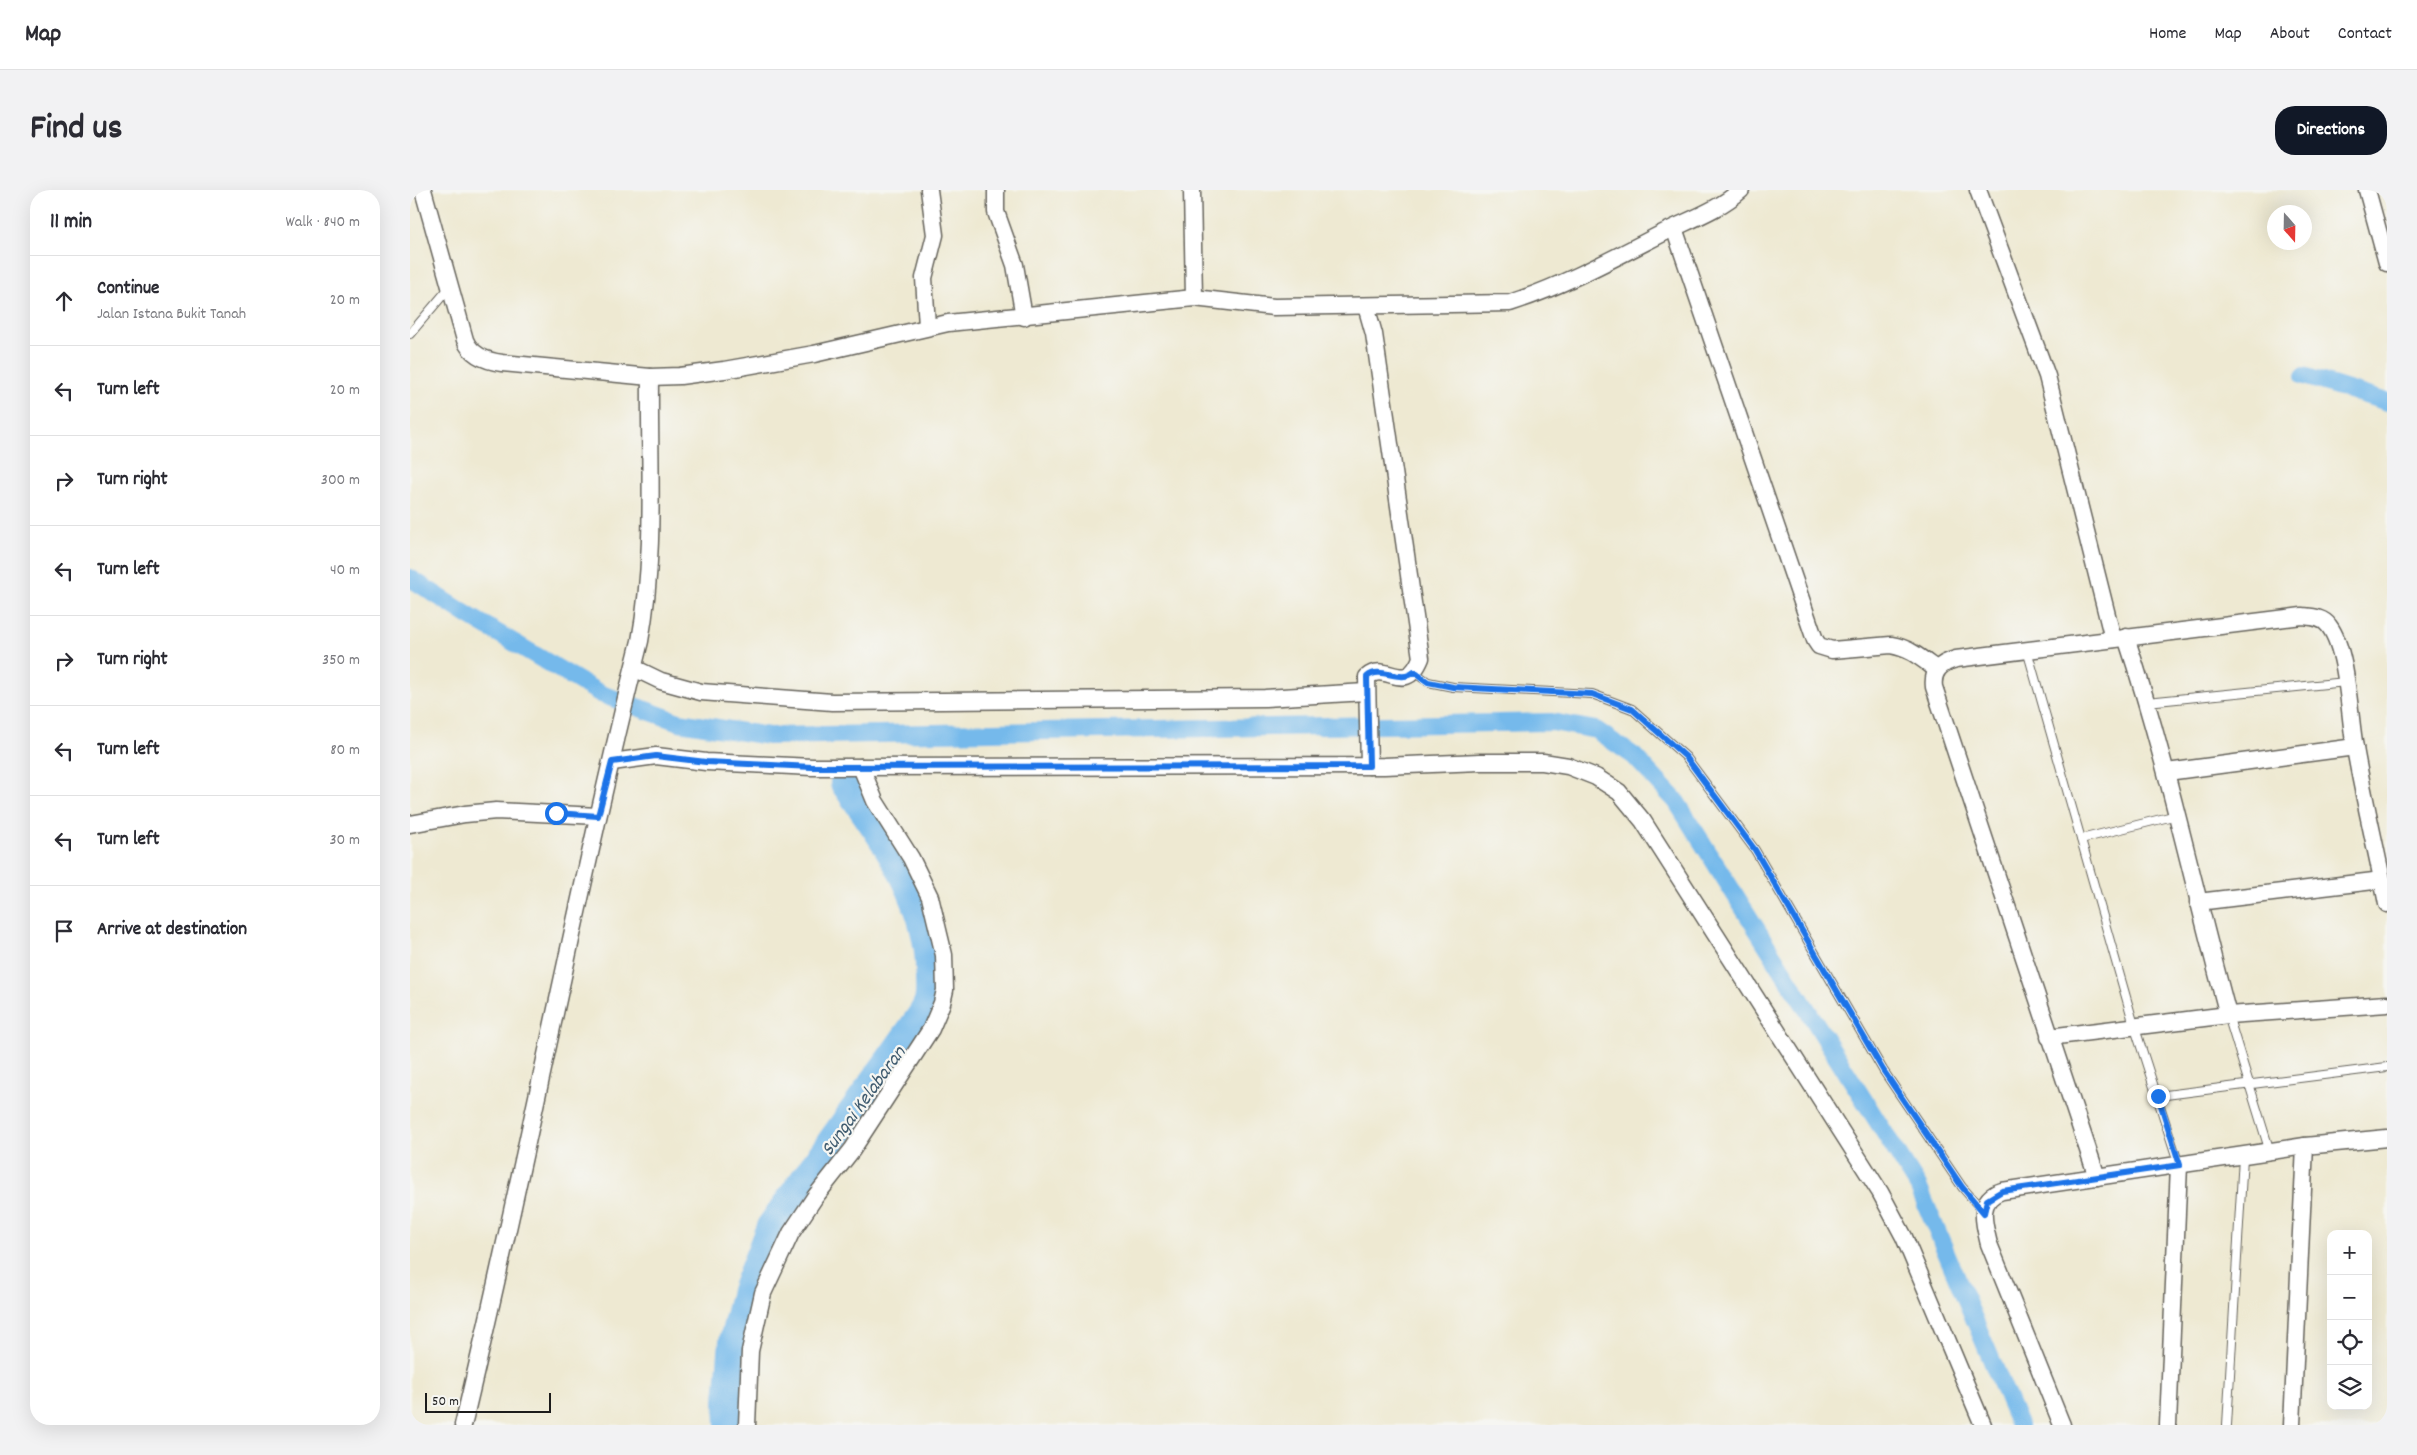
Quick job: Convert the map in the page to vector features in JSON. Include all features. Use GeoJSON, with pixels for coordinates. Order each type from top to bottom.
{"type":"FeatureCollection","features":[{"type":"Feature","properties":{"kind":"street"},"geometry":{"type":"LineString","coordinates":[[423,190],[449,288],[468,347],[487,360],[650,377],[680,376],[724,370],[814,354],[927,326],[1194,298],[1274,306],[1510,303],[1548,290],[1711,210],[1741,190]]}},
{"type":"Feature","properties":{"kind":"street"},"geometry":{"type":"LineString","coordinates":[[927,326],[924,278],[936,235],[929,190]]}},
{"type":"Feature","properties":{"kind":"street"},"geometry":{"type":"LineString","coordinates":[[996,190],[998,222],[1015,265],[1024,317]]}},
{"type":"Feature","properties":{"kind":"street"},"geometry":{"type":"LineString","coordinates":[[1192,190],[1194,298]]}},
{"type":"Feature","properties":{"kind":"street"},"geometry":{"type":"LineString","coordinates":[[1978,190],[2047,376],[2120,638],[2147,702],[2167,772],[2198,902],[2228,1015]]}},
{"type":"Feature","properties":{"kind":"street"},"geometry":{"type":"LineString","coordinates":[[2367,190],[2387,263]]}},
{"type":"Feature","properties":{"kind":"street"},"geometry":{"type":"LineString","coordinates":[[1674,228],[1815,640],[1819,646],[1832,650],[1891,645],[1900,647],[1910,650],[1937,670]]}},
{"type":"Feature","properties":{"kind":"street"},"geometry":{"type":"LineString","coordinates":[[1366,306],[1374,334],[1421,658],[1414,672],[1402,677],[1383,674],[1369,675],[1366,696],[1369,758]]}},
{"type":"Feature","properties":{"kind":"street"},"geometry":{"type":"LineString","coordinates":[[462,1425],[492,1306],[556,1019],[598,816],[645,616],[648,574],[650,377]]}},
{"type":"Feature","properties":{"kind":"street"},"geometry":{"type":"LineString","coordinates":[[2097,1177],[1934,687],[1933,679],[1937,670],[1945,662],[1956,659],[2302,616],[2317,618],[2328,624],[2334,634],[2346,682],[2355,747],[2387,904]]}},
{"type":"Feature","properties":{"kind":"street"},"geometry":{"type":"LineString","coordinates":[[632,673],[702,692],[832,702],[1366,696]]}},
{"type":"Feature","properties":{"kind":"street"},"geometry":{"type":"LineString","coordinates":[[2167,772],[2355,747]]}},
{"type":"Feature","properties":{"kind":"street"},"geometry":{"type":"LineString","coordinates":[[612,762],[656,756],[706,762],[861,766],[1369,758],[1558,763],[1596,777],[1619,792],[1630,803],[1804,1070],[1880,1192],[1904,1238],[1983,1425]]}},
{"type":"Feature","properties":{"kind":"street"},"geometry":{"type":"LineString","coordinates":[[747,1425],[750,1352],[764,1293],[778,1260],[791,1233],[810,1204],[852,1150],[931,1029],[942,1003],[945,990],[944,955],[930,897],[911,858],[875,801],[861,766]]}},
{"type":"Feature","properties":{"kind":"street"},"geometry":{"type":"LineString","coordinates":[[410,824],[455,815],[496,811],[598,816]]}},
{"type":"Feature","properties":{"kind":"street"},"geometry":{"type":"LineString","coordinates":[[2198,902],[2382,880]]}},
{"type":"Feature","properties":{"kind":"street"},"geometry":{"type":"LineString","coordinates":[[2049,1037],[2134,1025],[2228,1015],[2387,1004]]}},
{"type":"Feature","properties":{"kind":"street"},"geometry":{"type":"LineString","coordinates":[[2062,1425],[1989,1244],[1984,1213],[1987,1200],[2002,1191],[2243,1157],[2306,1146],[2387,1138]]}},
{"type":"Feature","properties":{"kind":"street"},"geometry":{"type":"LineString","coordinates":[[2292,1425],[2306,1146]]}},
{"type":"Feature","properties":{"kind":"street"},"geometry":{"type":"LineString","coordinates":[[2168,1425],[2180,1165]]}},
{"type":"Feature","properties":{"kind":"lane"},"geometry":{"type":"LineString","coordinates":[[410,334],[449,288]]}},
{"type":"Feature","properties":{"kind":"lane"},"geometry":{"type":"LineString","coordinates":[[2027,650],[2134,1025],[2180,1165]]}},
{"type":"Feature","properties":{"kind":"lane"},"geometry":{"type":"LineString","coordinates":[[1414,672],[1428,682],[1453,687],[1592,694],[1632,709],[1686,757],[1755,850],[1883,1070],[1962,1187],[1984,1213]]}},
{"type":"Feature","properties":{"kind":"lane"},"geometry":{"type":"LineString","coordinates":[[2147,702],[2346,682]]}},
{"type":"Feature","properties":{"kind":"lane"},"geometry":{"type":"LineString","coordinates":[[2081,839],[2177,815]]}},
{"type":"Feature","properties":{"kind":"lane"},"geometry":{"type":"LineString","coordinates":[[2228,1015],[2270,1152]]}},
{"type":"Feature","properties":{"kind":"lane"},"geometry":{"type":"LineString","coordinates":[[2158,1096],[2248,1083],[2387,1067]]}},
{"type":"Feature","properties":{"kind":"lane"},"geometry":{"type":"LineString","coordinates":[[2227,1425],[2243,1157]]}},
{"type":"Feature","properties":{"kind":"waterway"},"geometry":{"type":"LineString","coordinates":[[2304,376],[2387,402]]}},
{"type":"Feature","properties":{"kind":"waterway"},"geometry":{"type":"LineString","coordinates":[[410,578],[469,616],[601,694],[679,722],[769,736],[1552,722],[1596,730],[1634,756],[1676,801],[1918,1186],[2019,1425]]}},
{"type":"Feature","properties":{"kind":"waterway","name":"Sungai Kelabaran"},"geometry":{"type":"LineString","coordinates":[[730,1425],[729,1400],[734,1341],[746,1291],[771,1227],[918,1021],[926,1009],[930,998],[929,951],[924,924],[915,899],[891,851],[845,783]]}},
{"type":"Feature","properties":{"kind":"route"},"geometry":{"type":"LineString","coordinates":[[556,813],[598,816],[612,762],[651,756],[706,762],[812,767],[1369,766],[1366,692],[1367,677],[1374,673],[1406,677],[1414,672],[1428,682],[1453,687],[1592,694],[1632,709],[1686,757],[1755,850],[1883,1070],[1962,1187],[1984,1213],[1990,1196],[2002,1191],[2180,1165],[2158,1096]]}}]}
